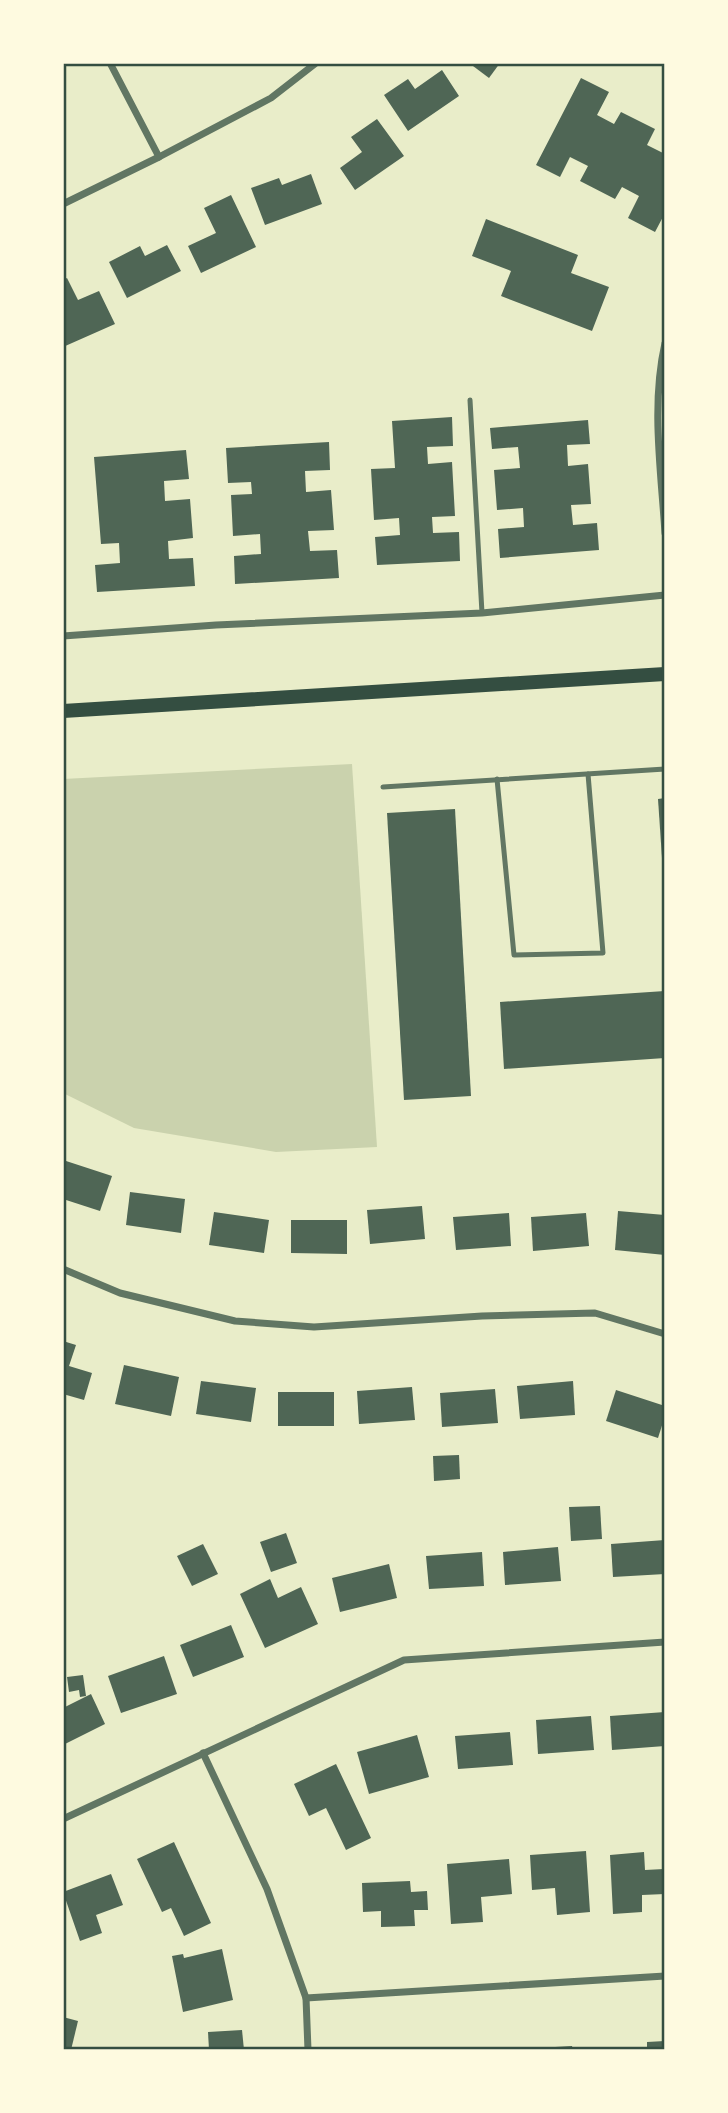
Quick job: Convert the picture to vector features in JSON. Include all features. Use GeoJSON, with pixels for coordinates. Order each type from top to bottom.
{"type":"FeatureCollection","features":[{"type":"Feature","properties":{"kind":"main road"},"geometry":{"type":"LineString","coordinates":[[63,711],[665,674]]}},
{"type":"Feature","properties":{"kind":"street"},"geometry":{"type":"LineString","coordinates":[[110,63],[159,157]]}},
{"type":"Feature","properties":{"kind":"street"},"geometry":{"type":"LineString","coordinates":[[63,204],[271,98],[316,63]]}},
{"type":"Feature","properties":{"kind":"street"},"geometry":{"type":"LineString","coordinates":[[665,343],[659,368],[657,398],[665,533]]}},
{"type":"Feature","properties":{"kind":"street"},"geometry":{"type":"LineString","coordinates":[[63,636],[216,625],[482,613],[665,595]]}},
{"type":"Feature","properties":{"kind":"street"},"geometry":{"type":"LineString","coordinates":[[63,1269],[120,1293],[235,1321],[314,1327],[482,1316],[595,1313],[665,1334]]}},
{"type":"Feature","properties":{"kind":"street"},"geometry":{"type":"LineString","coordinates":[[63,1819],[404,1660],[665,1642]]}},
{"type":"Feature","properties":{"kind":"street"},"geometry":{"type":"LineString","coordinates":[[203,1753],[267,1889],[306,1998],[308,2050]]}},
{"type":"Feature","properties":{"kind":"street"},"geometry":{"type":"LineString","coordinates":[[306,1998],[665,1976]]}},
{"type":"Feature","properties":{"kind":"lane"},"geometry":{"type":"LineString","coordinates":[[470,400],[482,613]]}},
{"type":"Feature","properties":{"kind":"lane"},"geometry":{"type":"LineString","coordinates":[[383,787],[665,769]]}},
{"type":"Feature","properties":{"kind":"lane"},"geometry":{"type":"LineString","coordinates":[[497,779],[513,955],[603,953],[588,774]]}},
{"type":"Feature","properties":{"kind":"green space"},"geometry":{"type":"Polygon","coordinates":[[[352,764],[377,1147],[276,1152],[134,1128],[63,1093],[63,779],[352,764]]]}},
{"type":"Feature","properties":{"kind":"building"},"geometry":{"type":"Polygon","coordinates":[[[469,63],[500,63],[489,78],[469,63]]]}},
{"type":"Feature","properties":{"kind":"building"},"geometry":{"type":"Polygon","coordinates":[[[442,70],[459,96],[408,131],[384,95],[408,79],[415,89],[442,70]]]}},
{"type":"Feature","properties":{"kind":"building"},"geometry":{"type":"Polygon","coordinates":[[[581,78],[609,92],[597,115],[614,124],[621,112],[655,129],[647,145],[665,154],[665,213],[655,232],[628,218],[639,196],[622,187],[615,199],[580,181],[588,166],[570,157],[560,177],[536,165],[581,78]]]}},
{"type":"Feature","properties":{"kind":"building"},"geometry":{"type":"Polygon","coordinates":[[[377,119],[404,156],[355,190],[340,168],[362,152],[351,137],[377,119]]]}},
{"type":"Feature","properties":{"kind":"building"},"geometry":{"type":"Polygon","coordinates":[[[311,174],[322,204],[265,225],[251,188],[279,178],[282,185],[311,174]]]}},
{"type":"Feature","properties":{"kind":"building"},"geometry":{"type":"Polygon","coordinates":[[[231,195],[256,247],[201,273],[188,246],[216,233],[204,208],[231,195]]]}},
{"type":"Feature","properties":{"kind":"building"},"geometry":{"type":"Polygon","coordinates":[[[486,219],[578,255],[571,273],[609,287],[592,331],[501,296],[511,271],[472,256],[486,219]]]}},
{"type":"Feature","properties":{"kind":"building"},"geometry":{"type":"Polygon","coordinates":[[[167,245],[181,271],[127,298],[109,262],[140,246],[145,256],[167,245]]]}},
{"type":"Feature","properties":{"kind":"building"},"geometry":{"type":"Polygon","coordinates":[[[67,278],[78,300],[99,291],[115,324],[63,347],[63,280],[67,278]]]}},
{"type":"Feature","properties":{"kind":"building"},"geometry":{"type":"Polygon","coordinates":[[[452,417],[453,446],[427,447],[428,464],[452,462],[455,516],[432,517],[433,533],[459,532],[460,561],[377,565],[375,537],[400,535],[399,518],[374,520],[371,469],[395,468],[392,421],[452,417]]]}},
{"type":"Feature","properties":{"kind":"building"},"geometry":{"type":"Polygon","coordinates":[[[588,420],[590,444],[567,445],[568,466],[588,464],[591,504],[571,505],[573,525],[597,523],[599,550],[500,558],[498,529],[524,527],[523,508],[497,510],[494,470],[520,468],[518,447],[492,449],[490,428],[588,420]]]}},
{"type":"Feature","properties":{"kind":"building"},"geometry":{"type":"Polygon","coordinates":[[[329,442],[330,470],[305,471],[306,492],[331,490],[334,530],[308,531],[310,551],[337,550],[339,578],[235,584],[234,556],[261,554],[260,534],[233,536],[231,495],[252,494],[251,482],[228,483],[226,448],[329,442]]]}},
{"type":"Feature","properties":{"kind":"building"},"geometry":{"type":"Polygon","coordinates":[[[186,450],[189,479],[164,481],[165,501],[190,499],[193,538],[168,541],[169,559],[193,558],[195,586],[97,592],[95,565],[120,563],[119,543],[101,544],[94,457],[186,450]]]}},
{"type":"Feature","properties":{"kind":"building"},"geometry":{"type":"Polygon","coordinates":[[[665,798],[665,873],[663,873],[658,799],[665,798]]]}},
{"type":"Feature","properties":{"kind":"building"},"geometry":{"type":"Polygon","coordinates":[[[455,809],[471,1096],[404,1100],[387,813],[455,809]]]}},
{"type":"Feature","properties":{"kind":"building"},"geometry":{"type":"Polygon","coordinates":[[[665,991],[665,1058],[504,1069],[500,1002],[665,991]]]}},
{"type":"Feature","properties":{"kind":"building"},"geometry":{"type":"Polygon","coordinates":[[[63,1160],[112,1176],[100,1211],[63,1199],[63,1160]]]}},
{"type":"Feature","properties":{"kind":"building"},"geometry":{"type":"Polygon","coordinates":[[[130,1192],[185,1199],[181,1233],[126,1225],[130,1192]]]}},
{"type":"Feature","properties":{"kind":"building"},"geometry":{"type":"Polygon","coordinates":[[[422,1206],[425,1239],[370,1244],[367,1210],[422,1206]]]}},
{"type":"Feature","properties":{"kind":"building"},"geometry":{"type":"Polygon","coordinates":[[[618,1211],[665,1215],[665,1255],[615,1250],[618,1211]]]}},
{"type":"Feature","properties":{"kind":"building"},"geometry":{"type":"Polygon","coordinates":[[[214,1212],[269,1220],[264,1253],[209,1245],[214,1212]]]}},
{"type":"Feature","properties":{"kind":"building"},"geometry":{"type":"Polygon","coordinates":[[[509,1213],[511,1246],[456,1250],[453,1217],[509,1213]]]}},
{"type":"Feature","properties":{"kind":"building"},"geometry":{"type":"Polygon","coordinates":[[[586,1213],[589,1246],[533,1251],[531,1217],[586,1213]]]}},
{"type":"Feature","properties":{"kind":"building"},"geometry":{"type":"Polygon","coordinates":[[[291,1220],[347,1220],[347,1254],[291,1253],[291,1220]]]}},
{"type":"Feature","properties":{"kind":"building"},"geometry":{"type":"Polygon","coordinates":[[[63,1341],[76,1345],[69,1366],[92,1373],[84,1400],[63,1394],[63,1341]]]}},
{"type":"Feature","properties":{"kind":"building"},"geometry":{"type":"Polygon","coordinates":[[[124,1365],[179,1377],[171,1416],[115,1404],[124,1365]]]}},
{"type":"Feature","properties":{"kind":"building"},"geometry":{"type":"Polygon","coordinates":[[[201,1381],[256,1388],[251,1422],[196,1414],[201,1381]]]}},
{"type":"Feature","properties":{"kind":"building"},"geometry":{"type":"Polygon","coordinates":[[[573,1381],[575,1415],[520,1419],[517,1386],[573,1381]]]}},
{"type":"Feature","properties":{"kind":"building"},"geometry":{"type":"Polygon","coordinates":[[[412,1387],[415,1420],[359,1424],[357,1391],[412,1387]]]}},
{"type":"Feature","properties":{"kind":"building"},"geometry":{"type":"Polygon","coordinates":[[[495,1389],[498,1423],[442,1427],[440,1393],[495,1389]]]}},
{"type":"Feature","properties":{"kind":"building"},"geometry":{"type":"Polygon","coordinates":[[[616,1390],[665,1406],[665,1416],[658,1438],[606,1421],[616,1390]]]}},
{"type":"Feature","properties":{"kind":"building"},"geometry":{"type":"Polygon","coordinates":[[[278,1392],[334,1392],[334,1426],[278,1426],[278,1392]]]}},
{"type":"Feature","properties":{"kind":"building"},"geometry":{"type":"Polygon","coordinates":[[[459,1455],[460,1479],[434,1481],[433,1456],[459,1455]]]}},
{"type":"Feature","properties":{"kind":"building"},"geometry":{"type":"Polygon","coordinates":[[[600,1506],[602,1539],[571,1541],[569,1507],[600,1506]]]}},
{"type":"Feature","properties":{"kind":"building"},"geometry":{"type":"Polygon","coordinates":[[[286,1533],[297,1563],[271,1572],[260,1542],[286,1533]]]}},
{"type":"Feature","properties":{"kind":"building"},"geometry":{"type":"Polygon","coordinates":[[[665,1540],[665,1574],[613,1577],[611,1544],[665,1540]]]}},
{"type":"Feature","properties":{"kind":"building"},"geometry":{"type":"Polygon","coordinates":[[[203,1544],[218,1574],[192,1586],[177,1556],[203,1544]]]}},
{"type":"Feature","properties":{"kind":"building"},"geometry":{"type":"Polygon","coordinates":[[[558,1547],[561,1581],[505,1585],[503,1552],[558,1547]]]}},
{"type":"Feature","properties":{"kind":"building"},"geometry":{"type":"Polygon","coordinates":[[[482,1552],[484,1586],[429,1589],[426,1556],[482,1552]]]}},
{"type":"Feature","properties":{"kind":"building"},"geometry":{"type":"Polygon","coordinates":[[[389,1564],[397,1598],[340,1612],[332,1578],[389,1564]]]}},
{"type":"Feature","properties":{"kind":"building"},"geometry":{"type":"Polygon","coordinates":[[[270,1579],[278,1598],[301,1587],[318,1624],[265,1648],[240,1594],[270,1579]]]}},
{"type":"Feature","properties":{"kind":"building"},"geometry":{"type":"Polygon","coordinates":[[[231,1625],[244,1657],[193,1677],[180,1645],[231,1625]]]}},
{"type":"Feature","properties":{"kind":"building"},"geometry":{"type":"Polygon","coordinates":[[[164,1656],[177,1694],[121,1713],[108,1676],[164,1656]]]}},
{"type":"Feature","properties":{"kind":"building"},"geometry":{"type":"Polygon","coordinates":[[[83,1675],[86,1696],[80,1697],[79,1690],[69,1692],[67,1677],[83,1675]]]}},
{"type":"Feature","properties":{"kind":"building"},"geometry":{"type":"Polygon","coordinates":[[[91,1694],[105,1724],[63,1745],[63,1708],[91,1694]]]}},
{"type":"Feature","properties":{"kind":"building"},"geometry":{"type":"Polygon","coordinates":[[[665,1712],[665,1746],[612,1750],[610,1716],[665,1712]]]}},
{"type":"Feature","properties":{"kind":"building"},"geometry":{"type":"Polygon","coordinates":[[[591,1716],[594,1750],[538,1754],[536,1720],[591,1716]]]}},
{"type":"Feature","properties":{"kind":"building"},"geometry":{"type":"Polygon","coordinates":[[[510,1732],[513,1765],[458,1769],[455,1736],[510,1732]]]}},
{"type":"Feature","properties":{"kind":"building"},"geometry":{"type":"Polygon","coordinates":[[[417,1735],[429,1777],[369,1794],[357,1752],[417,1735]]]}},
{"type":"Feature","properties":{"kind":"building"},"geometry":{"type":"Polygon","coordinates":[[[336,1764],[371,1838],[346,1850],[326,1808],[309,1816],[294,1784],[336,1764]]]}},
{"type":"Feature","properties":{"kind":"building"},"geometry":{"type":"Polygon","coordinates":[[[174,1842],[211,1923],[184,1936],[171,1908],[162,1912],[137,1859],[174,1842]]]}},
{"type":"Feature","properties":{"kind":"building"},"geometry":{"type":"Polygon","coordinates":[[[586,1851],[590,1912],[557,1915],[555,1888],[532,1890],[530,1855],[586,1851]]]}},
{"type":"Feature","properties":{"kind":"building"},"geometry":{"type":"Polygon","coordinates":[[[644,1852],[645,1870],[664,1869],[665,1894],[642,1895],[642,1912],[613,1914],[610,1855],[644,1852]]]}},
{"type":"Feature","properties":{"kind":"building"},"geometry":{"type":"Polygon","coordinates":[[[509,1859],[512,1894],[481,1897],[483,1922],[451,1924],[447,1864],[509,1859]]]}},
{"type":"Feature","properties":{"kind":"building"},"geometry":{"type":"Polygon","coordinates":[[[111,1874],[123,1905],[96,1915],[102,1933],[80,1941],[63,1892],[111,1874]]]}},
{"type":"Feature","properties":{"kind":"building"},"geometry":{"type":"Polygon","coordinates":[[[410,1881],[411,1892],[427,1891],[428,1910],[414,1910],[415,1926],[381,1927],[381,1911],[363,1912],[362,1883],[410,1881]]]}},
{"type":"Feature","properties":{"kind":"building"},"geometry":{"type":"Polygon","coordinates":[[[222,1949],[233,2000],[183,2012],[172,1956],[183,1954],[184,1958],[222,1949]]]}},
{"type":"Feature","properties":{"kind":"building"},"geometry":{"type":"Polygon","coordinates":[[[63,2017],[78,2021],[71,2050],[63,2050],[63,2017]]]}},
{"type":"Feature","properties":{"kind":"building"},"geometry":{"type":"Polygon","coordinates":[[[242,2030],[244,2050],[209,2050],[208,2032],[242,2030]]]}},
{"type":"Feature","properties":{"kind":"building"},"geometry":{"type":"Polygon","coordinates":[[[665,2041],[665,2050],[647,2050],[647,2042],[665,2041]]]}},
{"type":"Feature","properties":{"kind":"building"},"geometry":{"type":"Polygon","coordinates":[[[572,2046],[573,2050],[538,2048],[572,2046]]]}}]}
